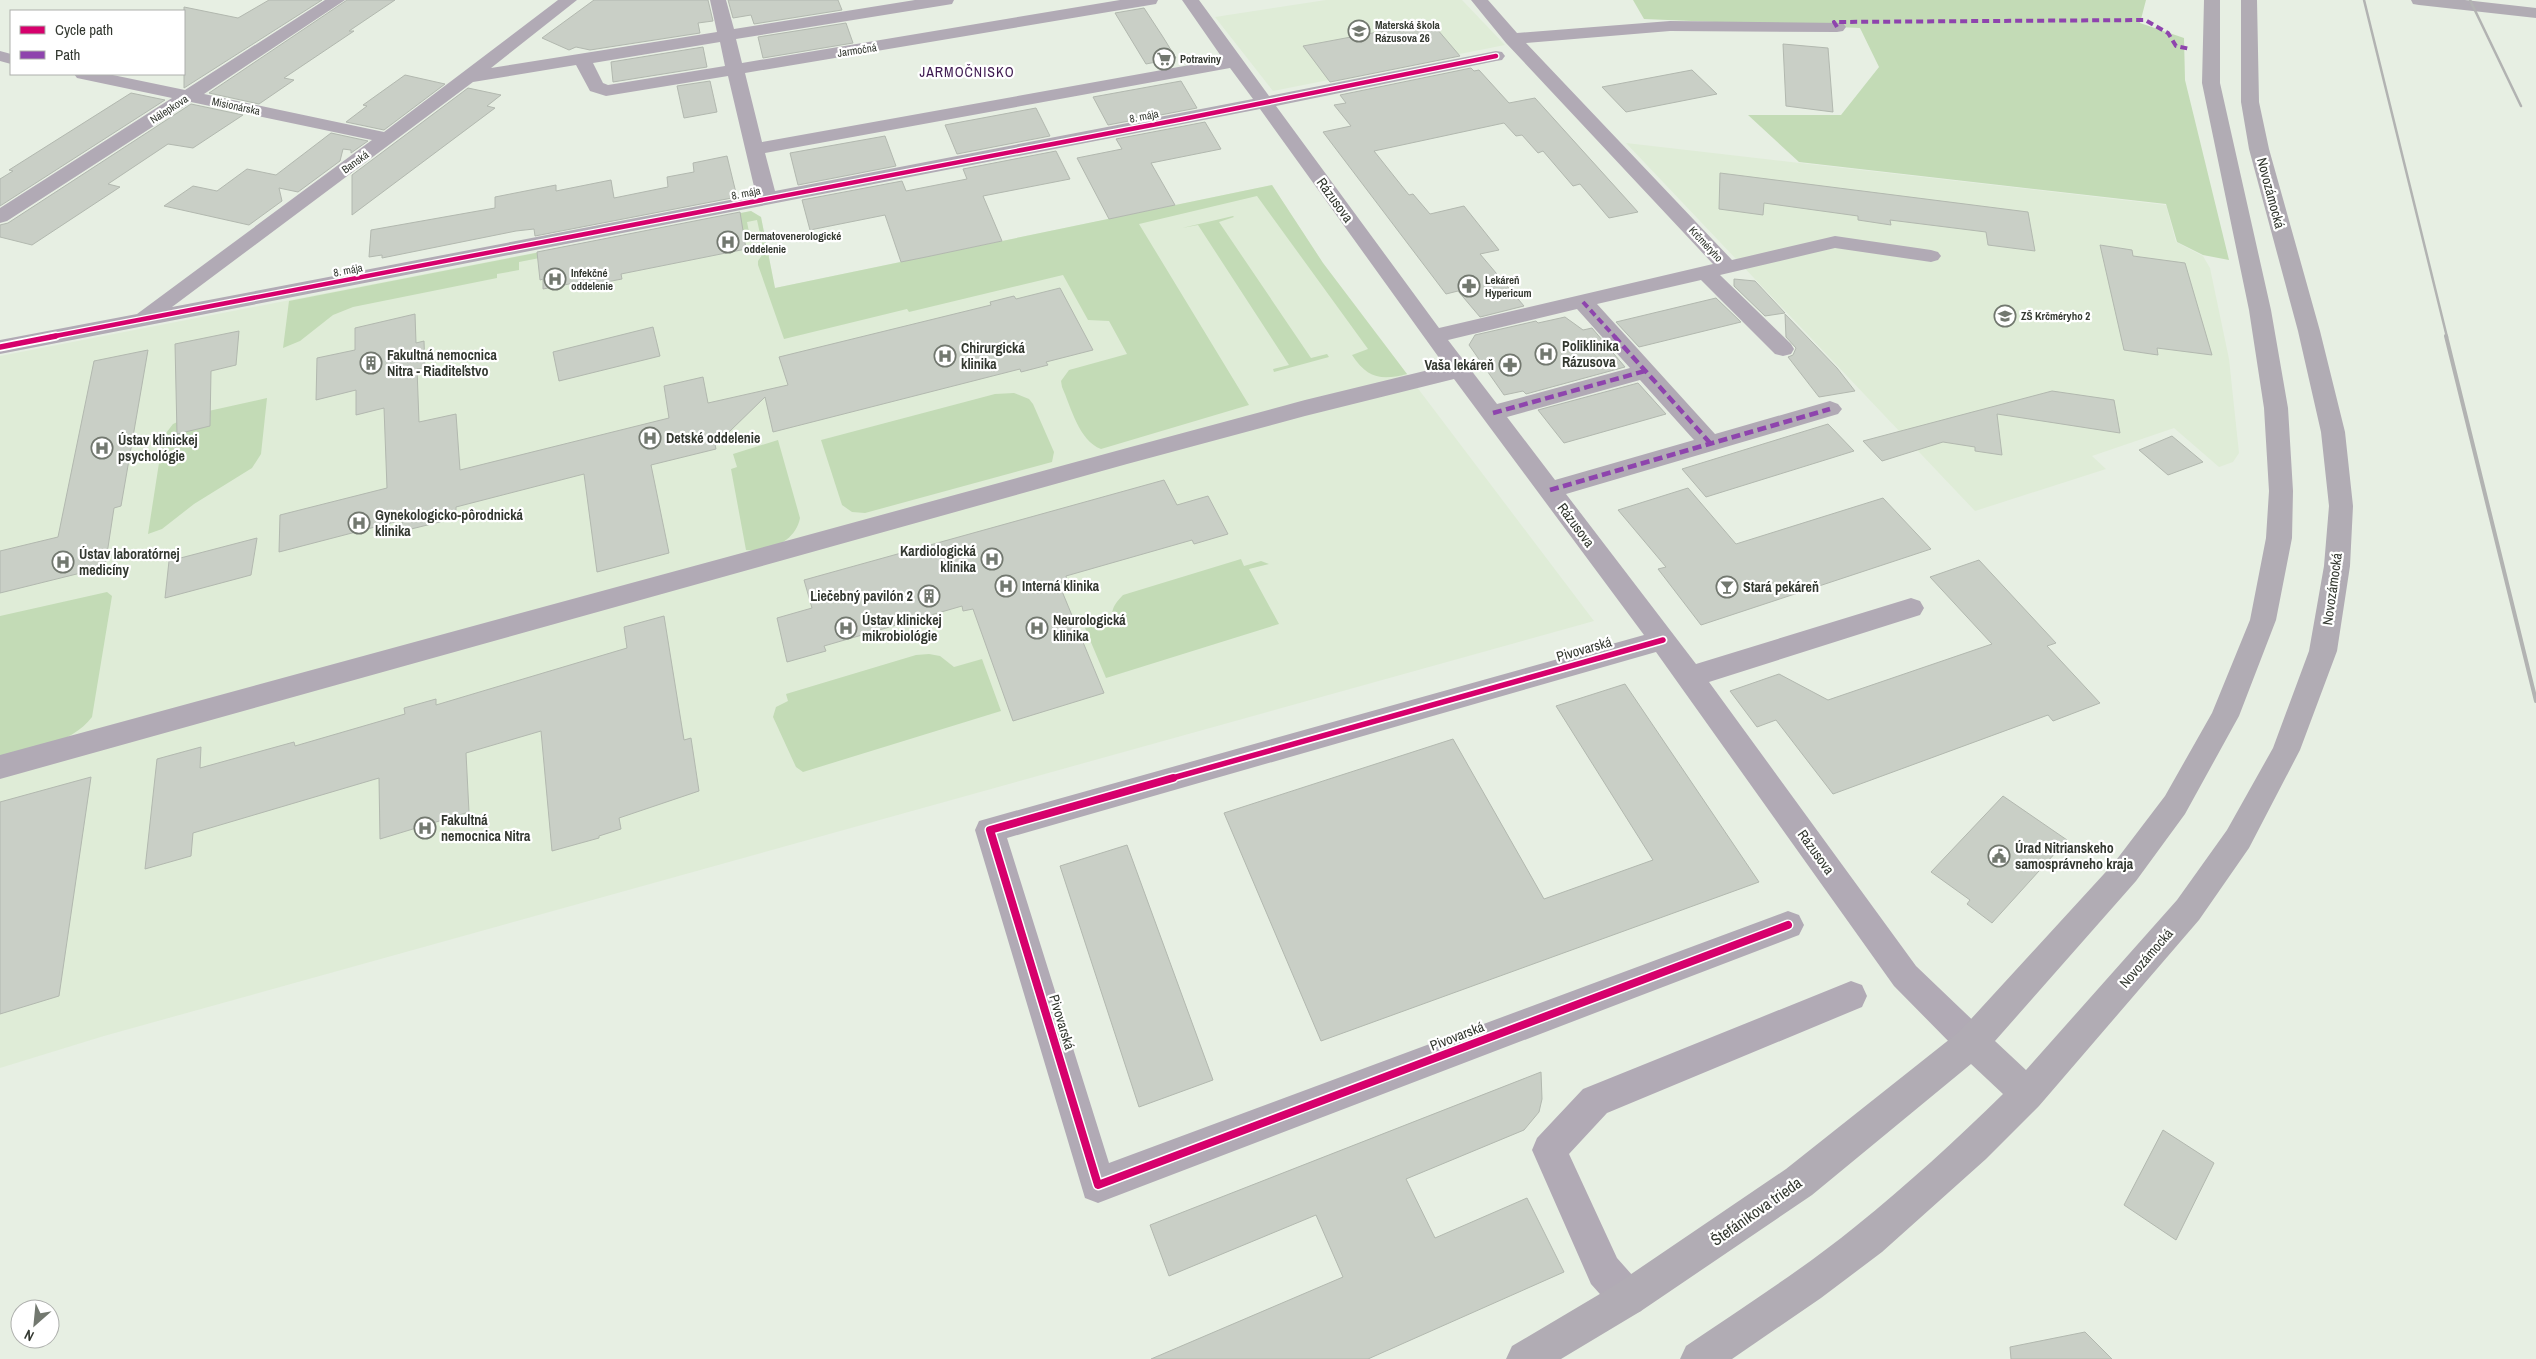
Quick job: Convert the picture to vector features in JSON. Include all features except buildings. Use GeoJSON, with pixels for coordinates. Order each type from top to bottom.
{"type":"FeatureCollection","features":[{"type":"Feature","properties":{"kind":"main road"},"geometry":{"type":"LineString","coordinates":[[1699,1359],[1808,1285],[1869,1239],[1974,1147],[2027,1094],[1972,1042],[2125,872],[2175,805],[2225,716],[2263,620],[2279,538],[2281,491],[2276,408],[2260,310],[2211,83],[2212,0]]}},
{"type":"Feature","properties":{"kind":"main road","name":"Novozámocká"},"geometry":{"type":"LineString","coordinates":[[2027,1094],[2188,910],[2238,839],[2286,750],[2323,651],[2337,566],[2341,506],[2334,441],[2309,331],[2255,130],[2250,102],[2250,0]]}},
{"type":"Feature","properties":{"kind":"main road"},"geometry":{"type":"LineString","coordinates":[[2419,0],[2536,13]]}},
{"type":"Feature","properties":{"kind":"main road","name":"Štefánikova trieda"},"geometry":{"type":"LineString","coordinates":[[1535,1357],[1628,1298],[1799,1182],[1972,1042]]}},
{"type":"Feature","properties":{"kind":"street","name":"Nálepkova"},"geometry":{"type":"LineString","coordinates":[[0,218],[338,0]]}},
{"type":"Feature","properties":{"kind":"street","name":"Banská"},"geometry":{"type":"LineString","coordinates":[[139,321],[388,138],[569,0]]}},
{"type":"Feature","properties":{"kind":"street","name":"8. mája"},"geometry":{"type":"LineString","coordinates":[[718,0],[767,199]]}},
{"type":"Feature","properties":{"kind":"street"},"geometry":{"type":"LineString","coordinates":[[467,78],[946,0]]}},
{"type":"Feature","properties":{"kind":"street","name":"Jarmočná"},"geometry":{"type":"LineString","coordinates":[[582,60],[596,87],[606,91],[1150,0]]}},
{"type":"Feature","properties":{"kind":"street","name":"Rázusova"},"geometry":{"type":"LineString","coordinates":[[1190,0],[1434,336],[1663,640],[1911,983],[1972,1042]]}},
{"type":"Feature","properties":{"kind":"street","name":"Krčméryho"},"geometry":{"type":"LineString","coordinates":[[1479,0],[1512,39],[1728,268]]}},
{"type":"Feature","properties":{"kind":"street"},"geometry":{"type":"LineString","coordinates":[[2494,8],[2536,18]]}},
{"type":"Feature","properties":{"kind":"street"},"geometry":{"type":"LineString","coordinates":[[1512,39],[1670,26],[1837,27]]}},
{"type":"Feature","properties":{"kind":"street","name":"8. mája"},"geometry":{"type":"LineString","coordinates":[[0,348],[1496,56]]}},
{"type":"Feature","properties":{"kind":"street"},"geometry":{"type":"LineString","coordinates":[[755,149],[1234,62]]}},
{"type":"Feature","properties":{"kind":"street","name":"Misionárska"},"geometry":{"type":"LineString","coordinates":[[88,75],[388,138]]}},
{"type":"Feature","properties":{"kind":"street"},"geometry":{"type":"LineString","coordinates":[[1728,268],[1835,242],[1931,256]]}},
{"type":"Feature","properties":{"kind":"street","name":"Krčméryho"},"geometry":{"type":"LineString","coordinates":[[1434,336],[1728,268]]}},
{"type":"Feature","properties":{"kind":"street"},"geometry":{"type":"LineString","coordinates":[[1706,273],[1783,349]]}},
{"type":"Feature","properties":{"kind":"street"},"geometry":{"type":"LineString","coordinates":[[1583,302],[1711,444]]}},
{"type":"Feature","properties":{"kind":"street"},"geometry":{"type":"LineString","coordinates":[[0,767],[1145,451],[1305,408],[1461,370]]}},
{"type":"Feature","properties":{"kind":"street"},"geometry":{"type":"LineString","coordinates":[[1492,413],[1645,371]]}},
{"type":"Feature","properties":{"kind":"street"},"geometry":{"type":"LineString","coordinates":[[1550,490],[1830,409]]}},
{"type":"Feature","properties":{"kind":"street"},"geometry":{"type":"LineString","coordinates":[[1690,677],[1911,608]]}},
{"type":"Feature","properties":{"kind":"street","name":"Pivovarská"},"geometry":{"type":"LineString","coordinates":[[1663,640],[990,830],[1098,1185],[1788,925]]}},
{"type":"Feature","properties":{"kind":"street"},"geometry":{"type":"LineString","coordinates":[[1628,1298],[1604,1270],[1549,1150],[1595,1101],[1851,996]]}},
{"type":"Feature","properties":{"kind":"shaded area","name":"Materská škola Rázusova 26"},"geometry":{"type":"Polygon","coordinates":[[[1326,0],[1462,0],[1505,45],[1273,91],[1215,17],[1326,0]]]}},
{"type":"Feature","properties":{"kind":"shaded area","name":"ZŠ Krčméryho 2"},"geometry":{"type":"Polygon","coordinates":[[[1626,143],[2166,205],[2176,242],[2203,256],[2210,268],[2229,359],[2239,453],[2233,462],[2219,467],[2174,428],[2092,456],[2106,469],[1975,511],[1626,143]]]}},
{"type":"Feature","properties":{"kind":"shaded area","name":"Fakultná nemocnica Nitra"},"geometry":{"type":"Polygon","coordinates":[[[1272,185],[1323,263],[1594,621],[104,1036],[0,1068],[0,356],[751,211],[761,217],[775,288],[1272,185]]]}},
{"type":"Feature","properties":{"kind":"green space"},"geometry":{"type":"Polygon","coordinates":[[[1633,0],[2146,0],[2140,23],[2184,38],[2185,80],[2229,260],[2203,255],[2177,242],[2166,204],[1799,162],[1748,115],[1841,115],[1879,67],[1860,28],[1644,19],[1633,0]]]}},
{"type":"Feature","properties":{"kind":"green space"},"geometry":{"type":"Polygon","coordinates":[[[1272,185],[1323,263],[1407,374],[1382,377],[1375,376],[1363,369],[1352,355],[1368,349],[1257,196],[1139,224],[1249,405],[1101,449],[1093,445],[1081,431],[1072,413],[1061,381],[1069,370],[1127,354],[1109,321],[1088,320],[1063,275],[909,312],[907,309],[784,339],[758,265],[758,261],[764,252],[757,220],[747,222],[749,232],[617,243],[519,262],[519,270],[497,274],[497,278],[353,307],[333,315],[300,341],[283,348],[289,301],[751,211],[761,217],[775,288],[1272,185]]]}},
{"type":"Feature","properties":{"kind":"green space"},"geometry":{"type":"Polygon","coordinates":[[[1233,216],[1219,222],[1311,358],[1327,354],[1329,357],[1274,372],[1273,369],[1289,365],[1198,225],[1182,228],[1233,216]]]}},
{"type":"Feature","properties":{"kind":"green space"},"geometry":{"type":"Polygon","coordinates":[[[1014,393],[1029,399],[1033,404],[1054,452],[1052,462],[865,513],[852,512],[842,505],[821,440],[995,394],[1014,393]]]}},
{"type":"Feature","properties":{"kind":"green space"},"geometry":{"type":"Polygon","coordinates":[[[267,398],[261,454],[252,468],[194,504],[162,529],[148,534],[163,437],[173,424],[195,414],[267,398]]]}},
{"type":"Feature","properties":{"kind":"green space"},"geometry":{"type":"Polygon","coordinates":[[[778,440],[800,518],[793,533],[780,544],[764,550],[746,550],[731,469],[737,467],[733,454],[778,440]]]}},
{"type":"Feature","properties":{"kind":"green space"},"geometry":{"type":"Polygon","coordinates":[[[1241,559],[1244,566],[1261,561],[1269,564],[1249,569],[1279,624],[1106,678],[1085,628],[1112,620],[1114,606],[1123,595],[1241,559]]]}},
{"type":"Feature","properties":{"kind":"green space"},"geometry":{"type":"Polygon","coordinates":[[[107,592],[112,596],[92,717],[73,734],[62,740],[0,758],[0,616],[107,592]]]}},
{"type":"Feature","properties":{"kind":"green space"},"geometry":{"type":"Polygon","coordinates":[[[929,654],[940,656],[954,667],[982,659],[1001,711],[803,772],[796,767],[773,717],[776,707],[788,701],[786,694],[916,655],[929,654]]]}},
{"type":"Feature","properties":{"kind":"railway"},"geometry":{"type":"LineString","coordinates":[[2364,0],[2447,337]]}},
{"type":"Feature","properties":{"kind":"railway"},"geometry":{"type":"LineString","coordinates":[[2470,0],[2521,106]]}},
{"type":"Feature","properties":{"kind":"railway"},"geometry":{"type":"LineString","coordinates":[[2446,336],[2536,701]]}},
{"type":"Feature","properties":{"kind":"marked path"},"geometry":{"type":"LineString","coordinates":[[1837,27],[1834,22],[2145,20],[2168,33],[2175,41],[2176,46],[2190,49]]}},
{"type":"Feature","properties":{"kind":"marked path"},"geometry":{"type":"LineString","coordinates":[[1583,302],[1711,444]]}},
{"type":"Feature","properties":{"kind":"marked path"},"geometry":{"type":"LineString","coordinates":[[1493,413],[1645,371]]}},
{"type":"Feature","properties":{"kind":"marked path"},"geometry":{"type":"LineString","coordinates":[[1550,490],[1830,409]]}},
{"type":"Feature","properties":{"kind":"cycle path"},"geometry":{"type":"LineString","coordinates":[[0,347],[1183,119],[1496,56]]}},
{"type":"Feature","properties":{"kind":"cycle path"},"geometry":{"type":"LineString","coordinates":[[1663,640],[990,830],[1098,1185],[1788,925]]}},
{"type":"Feature","properties":{"kind":"place","name":"Materská škola Rázusova 26"},"geometry":{"type":"Point","coordinates":[1359,31]}},
{"type":"Feature","properties":{"kind":"place","name":"Potraviny"},"geometry":{"type":"Point","coordinates":[1164,59]}},
{"type":"Feature","properties":{"kind":"place","name":"Dermatovenerologické oddelenie"},"geometry":{"type":"Point","coordinates":[728,242]}},
{"type":"Feature","properties":{"kind":"place","name":"Infekčné oddelenie"},"geometry":{"type":"Point","coordinates":[555,279]}},
{"type":"Feature","properties":{"kind":"place","name":"Lekáreň Hypericum"},"geometry":{"type":"Point","coordinates":[1469,286]}},
{"type":"Feature","properties":{"kind":"place","name":"ZŠ Krčméryho 2"},"geometry":{"type":"Point","coordinates":[2005,316]}},
{"type":"Feature","properties":{"kind":"place","name":"Poliklinika Rázusova"},"geometry":{"type":"Point","coordinates":[1546,354]}},
{"type":"Feature","properties":{"kind":"place","name":"Chirurgická klinika"},"geometry":{"type":"Point","coordinates":[945,356]}},
{"type":"Feature","properties":{"kind":"place","name":"Fakultná nemocnica Nitra - Riaditeľstvo"},"geometry":{"type":"Point","coordinates":[371,363]}},
{"type":"Feature","properties":{"kind":"place","name":"Vaša lekáreň"},"geometry":{"type":"Point","coordinates":[1510,365]}},
{"type":"Feature","properties":{"kind":"place","name":"Detské oddelenie"},"geometry":{"type":"Point","coordinates":[650,438]}},
{"type":"Feature","properties":{"kind":"place","name":"Ústav klinickej psychológie"},"geometry":{"type":"Point","coordinates":[102,448]}},
{"type":"Feature","properties":{"kind":"place","name":"Gynekologicko-pôrodnická klinika"},"geometry":{"type":"Point","coordinates":[359,523]}},
{"type":"Feature","properties":{"kind":"place","name":"Kardiologická klinika"},"geometry":{"type":"Point","coordinates":[992,559]}},
{"type":"Feature","properties":{"kind":"place","name":"Ústav laboratórnej medicíny"},"geometry":{"type":"Point","coordinates":[63,562]}},
{"type":"Feature","properties":{"kind":"place","name":"Interná klinika"},"geometry":{"type":"Point","coordinates":[1006,586]}},
{"type":"Feature","properties":{"kind":"place","name":"Stará pekáreň"},"geometry":{"type":"Point","coordinates":[1727,587]}},
{"type":"Feature","properties":{"kind":"place","name":"Liečebný pavilón 2"},"geometry":{"type":"Point","coordinates":[929,596]}},
{"type":"Feature","properties":{"kind":"place","name":"Ústav klinickej mikrobiológie"},"geometry":{"type":"Point","coordinates":[846,628]}},
{"type":"Feature","properties":{"kind":"place","name":"Neurologická klinika"},"geometry":{"type":"Point","coordinates":[1037,628]}},
{"type":"Feature","properties":{"kind":"place","name":"Fakultná nemocnica Nitra"},"geometry":{"type":"Point","coordinates":[425,828]}},
{"type":"Feature","properties":{"kind":"place","name":"Úrad Nitrianskeho samosprávneho kraja"},"geometry":{"type":"Point","coordinates":[1999,856]}},
{"type":"Feature","properties":{"kind":"district","name":"JARMOČNISKO"},"geometry":{"type":"Point","coordinates":[967,72]}}]}
